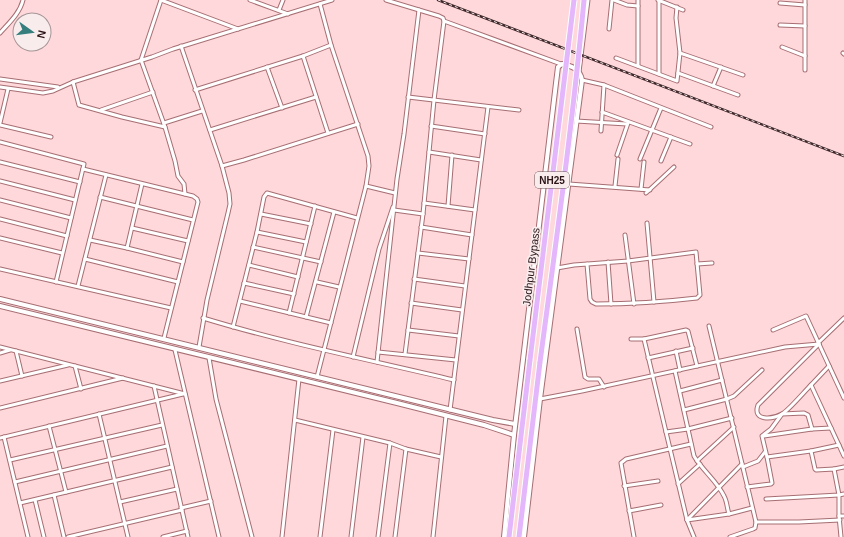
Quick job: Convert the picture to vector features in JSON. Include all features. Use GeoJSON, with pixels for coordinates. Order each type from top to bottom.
{"type":"FeatureCollection","features":[{"type":"Feature","properties":{"kind":"highway","name":"Jodhpur Bypass"},"geometry":{"type":"LineString","coordinates":[[509,537],[574,0]]}},
{"type":"Feature","properties":{"kind":"highway"},"geometry":{"type":"LineString","coordinates":[[519,537],[565,170],[584,0]]}},
{"type":"Feature","properties":{"kind":"street"},"geometry":{"type":"LineString","coordinates":[[0,33],[17,13],[24,0]]}},
{"type":"Feature","properties":{"kind":"street"},"geometry":{"type":"LineString","coordinates":[[185,194],[184,184],[178,176],[164,125],[141,60],[161,0],[238,29]]}},
{"type":"Feature","properties":{"kind":"street"},"geometry":{"type":"LineString","coordinates":[[250,0],[288,14]]}},
{"type":"Feature","properties":{"kind":"street"},"geometry":{"type":"LineString","coordinates":[[279,10],[284,0]]}},
{"type":"Feature","properties":{"kind":"street"},"geometry":{"type":"LineString","coordinates":[[0,87],[43,93],[181,46],[332,0]]}},
{"type":"Feature","properties":{"kind":"street"},"geometry":{"type":"LineString","coordinates":[[386,0],[439,16],[443,18],[444,21],[575,68],[579,72],[582,80],[540,399],[524,537]]}},
{"type":"Feature","properties":{"kind":"street"},"geometry":{"type":"LineString","coordinates":[[579,72],[588,0]]}},
{"type":"Feature","properties":{"kind":"street"},"geometry":{"type":"LineString","coordinates":[[609,29],[613,0],[628,5],[638,6]]}},
{"type":"Feature","properties":{"kind":"street"},"geometry":{"type":"LineString","coordinates":[[638,0],[638,66]]}},
{"type":"Feature","properties":{"kind":"street"},"geometry":{"type":"LineString","coordinates":[[658,74],[659,0],[683,10]]}},
{"type":"Feature","properties":{"kind":"street"},"geometry":{"type":"LineString","coordinates":[[805,0],[805,70]]}},
{"type":"Feature","properties":{"kind":"street"},"geometry":{"type":"LineString","coordinates":[[780,3],[805,4]]}},
{"type":"Feature","properties":{"kind":"street"},"geometry":{"type":"LineString","coordinates":[[317,376],[366,186],[369,166],[368,156],[331,45],[320,4]]}},
{"type":"Feature","properties":{"kind":"street"},"geometry":{"type":"LineString","coordinates":[[616,58],[677,81],[680,53],[676,18],[677,7]]}},
{"type":"Feature","properties":{"kind":"street"},"geometry":{"type":"LineString","coordinates":[[377,362],[395,193],[419,10]]}},
{"type":"Feature","properties":{"kind":"street"},"geometry":{"type":"LineString","coordinates":[[405,354],[423,214],[431,126],[444,21]]}},
{"type":"Feature","properties":{"kind":"street"},"geometry":{"type":"LineString","coordinates":[[780,25],[805,26]]}},
{"type":"Feature","properties":{"kind":"street"},"geometry":{"type":"LineString","coordinates":[[196,90],[303,56],[331,45]]}},
{"type":"Feature","properties":{"kind":"street"},"geometry":{"type":"LineString","coordinates":[[181,46],[222,166],[229,193],[230,204],[203,318],[199,347]]}},
{"type":"Feature","properties":{"kind":"street"},"geometry":{"type":"LineString","coordinates":[[782,47],[805,56]]}},
{"type":"Feature","properties":{"kind":"street"},"geometry":{"type":"LineString","coordinates":[[680,53],[743,75]]}},
{"type":"Feature","properties":{"kind":"street"},"geometry":{"type":"LineString","coordinates":[[303,56],[328,133]]}},
{"type":"Feature","properties":{"kind":"street"},"geometry":{"type":"LineString","coordinates":[[504,537],[514,435],[556,83],[558,67],[562,64]]}},
{"type":"Feature","properties":{"kind":"street"},"geometry":{"type":"LineString","coordinates":[[268,67],[282,108]]}},
{"type":"Feature","properties":{"kind":"street"},"geometry":{"type":"LineString","coordinates":[[714,86],[721,67]]}},
{"type":"Feature","properties":{"kind":"street"},"geometry":{"type":"LineString","coordinates":[[678,73],[738,95]]}},
{"type":"Feature","properties":{"kind":"street"},"geometry":{"type":"LineString","coordinates":[[0,79],[59,88]]}},
{"type":"Feature","properties":{"kind":"street"},"geometry":{"type":"LineString","coordinates":[[582,80],[604,86],[711,127]]}},
{"type":"Feature","properties":{"kind":"street"},"geometry":{"type":"LineString","coordinates":[[73,82],[79,105],[122,117],[164,125],[202,111]]}},
{"type":"Feature","properties":{"kind":"street"},"geometry":{"type":"LineString","coordinates":[[601,131],[604,86]]}},
{"type":"Feature","properties":{"kind":"street"},"geometry":{"type":"LineString","coordinates":[[8,89],[0,124],[51,137]]}},
{"type":"Feature","properties":{"kind":"street"},"geometry":{"type":"LineString","coordinates":[[101,110],[153,92]]}},
{"type":"Feature","properties":{"kind":"street"},"geometry":{"type":"LineString","coordinates":[[210,130],[316,97]]}},
{"type":"Feature","properties":{"kind":"street"},"geometry":{"type":"LineString","coordinates":[[408,97],[519,110]]}},
{"type":"Feature","properties":{"kind":"street"},"geometry":{"type":"LineString","coordinates":[[450,410],[488,107]]}},
{"type":"Feature","properties":{"kind":"street"},"geometry":{"type":"LineString","coordinates":[[640,159],[661,108]]}},
{"type":"Feature","properties":{"kind":"street"},"geometry":{"type":"LineString","coordinates":[[602,112],[628,123],[690,144]]}},
{"type":"Feature","properties":{"kind":"street"},"geometry":{"type":"LineString","coordinates":[[576,121],[628,123]]}},
{"type":"Feature","properties":{"kind":"street"},"geometry":{"type":"LineString","coordinates":[[617,155],[628,123]]}},
{"type":"Feature","properties":{"kind":"street"},"geometry":{"type":"LineString","coordinates":[[222,166],[358,124]]}},
{"type":"Feature","properties":{"kind":"street"},"geometry":{"type":"LineString","coordinates":[[431,126],[485,134]]}},
{"type":"Feature","properties":{"kind":"street"},"geometry":{"type":"LineString","coordinates":[[662,161],[672,137]]}},
{"type":"Feature","properties":{"kind":"street"},"geometry":{"type":"LineString","coordinates":[[0,142],[84,164],[56,282]]}},
{"type":"Feature","properties":{"kind":"street"},"geometry":{"type":"LineString","coordinates":[[429,152],[481,160]]}},
{"type":"Feature","properties":{"kind":"street"},"geometry":{"type":"LineString","coordinates":[[448,206],[452,156]]}},
{"type":"Feature","properties":{"kind":"street"},"geometry":{"type":"LineString","coordinates":[[615,186],[618,159]]}},
{"type":"Feature","properties":{"kind":"street"},"geometry":{"type":"LineString","coordinates":[[0,162],[80,182]]}},
{"type":"Feature","properties":{"kind":"street"},"geometry":{"type":"LineString","coordinates":[[641,189],[644,162]]}},
{"type":"Feature","properties":{"kind":"street"},"geometry":{"type":"LineString","coordinates":[[646,193],[674,167]]}},
{"type":"Feature","properties":{"kind":"street"},"geometry":{"type":"LineString","coordinates":[[83,169],[193,196],[197,199],[198,202],[164,338]]}},
{"type":"Feature","properties":{"kind":"street"},"geometry":{"type":"LineString","coordinates":[[78,286],[106,175]]}},
{"type":"Feature","properties":{"kind":"street"},"geometry":{"type":"LineString","coordinates":[[0,181],[75,200]]}},
{"type":"Feature","properties":{"kind":"street"},"geometry":{"type":"LineString","coordinates":[[127,248],[142,184]]}},
{"type":"Feature","properties":{"kind":"street"},"geometry":{"type":"LineString","coordinates":[[569,184],[615,186],[650,190]]}},
{"type":"Feature","properties":{"kind":"street"},"geometry":{"type":"LineString","coordinates":[[366,186],[395,193]]}},
{"type":"Feature","properties":{"kind":"street"},"geometry":{"type":"LineString","coordinates":[[233,327],[257,232],[264,197],[267,193],[357,218]]}},
{"type":"Feature","properties":{"kind":"street"},"geometry":{"type":"LineString","coordinates":[[100,197],[193,220]]}},
{"type":"Feature","properties":{"kind":"street"},"geometry":{"type":"LineString","coordinates":[[0,200],[71,218]]}},
{"type":"Feature","properties":{"kind":"street"},"geometry":{"type":"LineString","coordinates":[[353,357],[379,249],[395,201]]}},
{"type":"Feature","properties":{"kind":"street"},"geometry":{"type":"LineString","coordinates":[[424,203],[475,210]]}},
{"type":"Feature","properties":{"kind":"street"},"geometry":{"type":"LineString","coordinates":[[289,313],[315,206]]}},
{"type":"Feature","properties":{"kind":"street"},"geometry":{"type":"LineString","coordinates":[[394,210],[423,214]]}},
{"type":"Feature","properties":{"kind":"street"},"geometry":{"type":"LineString","coordinates":[[306,317],[334,212]]}},
{"type":"Feature","properties":{"kind":"street"},"geometry":{"type":"LineString","coordinates":[[260,214],[311,224]]}},
{"type":"Feature","properties":{"kind":"street"},"geometry":{"type":"LineString","coordinates":[[0,219],[66,236]]}},
{"type":"Feature","properties":{"kind":"street"},"geometry":{"type":"LineString","coordinates":[[647,223],[654,302]]}},
{"type":"Feature","properties":{"kind":"street"},"geometry":{"type":"LineString","coordinates":[[421,227],[472,235]]}},
{"type":"Feature","properties":{"kind":"street"},"geometry":{"type":"LineString","coordinates":[[132,228],[188,241]]}},
{"type":"Feature","properties":{"kind":"street"},"geometry":{"type":"LineString","coordinates":[[257,232],[306,242]]}},
{"type":"Feature","properties":{"kind":"street"},"geometry":{"type":"LineString","coordinates":[[625,235],[634,304]]}},
{"type":"Feature","properties":{"kind":"street"},"geometry":{"type":"LineString","coordinates":[[0,238],[62,253]]}},
{"type":"Feature","properties":{"kind":"street"},"geometry":{"type":"LineString","coordinates":[[90,240],[183,262]]}},
{"type":"Feature","properties":{"kind":"street"},"geometry":{"type":"LineString","coordinates":[[253,247],[321,262]]}},
{"type":"Feature","properties":{"kind":"street"},"geometry":{"type":"LineString","coordinates":[[418,252],[469,260]]}},
{"type":"Feature","properties":{"kind":"street"},"geometry":{"type":"LineString","coordinates":[[557,268],[587,264],[628,261],[696,252],[701,292],[697,298],[634,304],[596,304],[590,300],[587,264]]}},
{"type":"Feature","properties":{"kind":"street"},"geometry":{"type":"LineString","coordinates":[[85,259],[178,282]]}},
{"type":"Feature","properties":{"kind":"street"},"geometry":{"type":"LineString","coordinates":[[608,262],[611,304]]}},
{"type":"Feature","properties":{"kind":"street"},"geometry":{"type":"LineString","coordinates":[[697,264],[712,263]]}},
{"type":"Feature","properties":{"kind":"street"},"geometry":{"type":"LineString","coordinates":[[249,265],[298,277]]}},
{"type":"Feature","properties":{"kind":"street"},"geometry":{"type":"LineString","coordinates":[[0,269],[171,308]]}},
{"type":"Feature","properties":{"kind":"street"},"geometry":{"type":"LineString","coordinates":[[414,279],[465,286]]}},
{"type":"Feature","properties":{"kind":"street"},"geometry":{"type":"LineString","coordinates":[[316,282],[339,287]]}},
{"type":"Feature","properties":{"kind":"street"},"geometry":{"type":"LineString","coordinates":[[244,283],[294,294]]}},
{"type":"Feature","properties":{"kind":"street"},"geometry":{"type":"LineString","coordinates":[[0,299],[164,338],[450,410],[516,424]]}},
{"type":"Feature","properties":{"kind":"street"},"geometry":{"type":"LineString","coordinates":[[240,301],[331,323]]}},
{"type":"Feature","properties":{"kind":"street"},"geometry":{"type":"LineString","coordinates":[[411,303],[462,310]]}},
{"type":"Feature","properties":{"kind":"street"},"geometry":{"type":"LineString","coordinates":[[0,306],[446,416],[514,435]]}},
{"type":"Feature","properties":{"kind":"street"},"geometry":{"type":"LineString","coordinates":[[774,330],[806,316],[844,398]]}},
{"type":"Feature","properties":{"kind":"street"},"geometry":{"type":"LineString","coordinates":[[203,318],[323,350],[454,380]]}},
{"type":"Feature","properties":{"kind":"street"},"geometry":{"type":"LineString","coordinates":[[812,429],[808,415],[804,413],[782,414],[763,419],[759,415],[757,408],[758,405],[844,318]]}},
{"type":"Feature","properties":{"kind":"street"},"geometry":{"type":"LineString","coordinates":[[709,326],[756,522],[755,528],[730,537]]}},
{"type":"Feature","properties":{"kind":"street"},"geometry":{"type":"LineString","coordinates":[[577,329],[585,377],[588,379],[599,378],[604,387]]}},
{"type":"Feature","properties":{"kind":"street"},"geometry":{"type":"LineString","coordinates":[[408,330],[459,336]]}},
{"type":"Feature","properties":{"kind":"street"},"geometry":{"type":"LineString","coordinates":[[631,338],[644,338],[686,330],[688,331],[697,366]]}},
{"type":"Feature","properties":{"kind":"street"},"geometry":{"type":"LineString","coordinates":[[644,338],[686,520],[694,537]]}},
{"type":"Feature","properties":{"kind":"street"},"geometry":{"type":"LineString","coordinates":[[540,399],[604,387],[785,347],[819,344]]}},
{"type":"Feature","properties":{"kind":"street"},"geometry":{"type":"LineString","coordinates":[[0,347],[185,394]]}},
{"type":"Feature","properties":{"kind":"street"},"geometry":{"type":"LineString","coordinates":[[648,358],[693,348]]}},
{"type":"Feature","properties":{"kind":"street"},"geometry":{"type":"LineString","coordinates":[[0,353],[12,350]]}},
{"type":"Feature","properties":{"kind":"street"},"geometry":{"type":"LineString","coordinates":[[175,350],[219,537]]}},
{"type":"Feature","properties":{"kind":"street"},"geometry":{"type":"LineString","coordinates":[[16,351],[22,376]]}},
{"type":"Feature","properties":{"kind":"street"},"geometry":{"type":"LineString","coordinates":[[676,351],[680,370]]}},
{"type":"Feature","properties":{"kind":"street"},"geometry":{"type":"LineString","coordinates":[[378,352],[456,360]]}},
{"type":"Feature","properties":{"kind":"street"},"geometry":{"type":"LineString","coordinates":[[209,358],[216,399],[252,537]]}},
{"type":"Feature","properties":{"kind":"street"},"geometry":{"type":"LineString","coordinates":[[0,381],[71,365]]}},
{"type":"Feature","properties":{"kind":"street"},"geometry":{"type":"LineString","coordinates":[[75,366],[81,389]]}},
{"type":"Feature","properties":{"kind":"street"},"geometry":{"type":"LineString","coordinates":[[762,436],[771,429],[782,414],[829,366]]}},
{"type":"Feature","properties":{"kind":"street"},"geometry":{"type":"LineString","coordinates":[[684,410],[727,399],[739,392],[762,370]]}},
{"type":"Feature","properties":{"kind":"street"},"geometry":{"type":"LineString","coordinates":[[675,371],[691,444],[699,462],[725,497],[729,514]]}},
{"type":"Feature","properties":{"kind":"street"},"geometry":{"type":"LineString","coordinates":[[0,408],[124,378]]}},
{"type":"Feature","properties":{"kind":"street"},"geometry":{"type":"LineString","coordinates":[[282,537],[300,380]]}},
{"type":"Feature","properties":{"kind":"street"},"geometry":{"type":"LineString","coordinates":[[680,391],[722,380]]}},
{"type":"Feature","properties":{"kind":"street"},"geometry":{"type":"LineString","coordinates":[[154,386],[188,537]]}},
{"type":"Feature","properties":{"kind":"street"},"geometry":{"type":"LineString","coordinates":[[811,386],[844,456]]}},
{"type":"Feature","properties":{"kind":"street"},"geometry":{"type":"LineString","coordinates":[[28,537],[10,460],[2,438],[185,394]]}},
{"type":"Feature","properties":{"kind":"street"},"geometry":{"type":"LineString","coordinates":[[99,414],[128,537]]}},
{"type":"Feature","properties":{"kind":"street"},"geometry":{"type":"LineString","coordinates":[[433,537],[446,416]]}},
{"type":"Feature","properties":{"kind":"street"},"geometry":{"type":"LineString","coordinates":[[666,432],[688,429],[732,418]]}},
{"type":"Feature","properties":{"kind":"street"},"geometry":{"type":"LineString","coordinates":[[295,420],[441,457]]}},
{"type":"Feature","properties":{"kind":"street"},"geometry":{"type":"LineString","coordinates":[[10,460],[162,424]]}},
{"type":"Feature","properties":{"kind":"street"},"geometry":{"type":"LineString","coordinates":[[49,426],[66,492]]}},
{"type":"Feature","properties":{"kind":"street"},"geometry":{"type":"LineString","coordinates":[[678,484],[734,426]]}},
{"type":"Feature","properties":{"kind":"street"},"geometry":{"type":"LineString","coordinates":[[762,436],[831,428]]}},
{"type":"Feature","properties":{"kind":"street"},"geometry":{"type":"LineString","coordinates":[[320,537],[333,430]]}},
{"type":"Feature","properties":{"kind":"street"},"geometry":{"type":"LineString","coordinates":[[748,487],[772,483],[762,436]]}},
{"type":"Feature","properties":{"kind":"street"},"geometry":{"type":"LineString","coordinates":[[351,537],[363,437]]}},
{"type":"Feature","properties":{"kind":"street"},"geometry":{"type":"LineString","coordinates":[[378,537],[390,443]]}},
{"type":"Feature","properties":{"kind":"street"},"geometry":{"type":"LineString","coordinates":[[634,537],[621,463],[626,459],[691,444]]}},
{"type":"Feature","properties":{"kind":"street"},"geometry":{"type":"LineString","coordinates":[[767,457],[811,451],[839,445]]}},
{"type":"Feature","properties":{"kind":"street"},"geometry":{"type":"LineString","coordinates":[[15,482],[110,458],[167,446]]}},
{"type":"Feature","properties":{"kind":"street"},"geometry":{"type":"LineString","coordinates":[[395,537],[406,449]]}},
{"type":"Feature","properties":{"kind":"street"},"geometry":{"type":"LineString","coordinates":[[811,451],[814,469],[816,470],[844,467]]}},
{"type":"Feature","properties":{"kind":"street"},"geometry":{"type":"LineString","coordinates":[[686,520],[743,465],[758,461],[765,452]]}},
{"type":"Feature","properties":{"kind":"street"},"geometry":{"type":"LineString","coordinates":[[20,503],[172,467]]}},
{"type":"Feature","properties":{"kind":"street"},"geometry":{"type":"LineString","coordinates":[[834,469],[839,495],[841,537]]}},
{"type":"Feature","properties":{"kind":"street"},"geometry":{"type":"LineString","coordinates":[[624,486],[658,481]]}},
{"type":"Feature","properties":{"kind":"street"},"geometry":{"type":"LineString","coordinates":[[120,502],[177,489]]}},
{"type":"Feature","properties":{"kind":"street"},"geometry":{"type":"LineString","coordinates":[[766,499],[844,494]]}},
{"type":"Feature","properties":{"kind":"street"},"geometry":{"type":"LineString","coordinates":[[54,495],[64,537]]}},
{"type":"Feature","properties":{"kind":"street"},"geometry":{"type":"LineString","coordinates":[[35,500],[44,537]]}},
{"type":"Feature","properties":{"kind":"street"},"geometry":{"type":"LineString","coordinates":[[68,537],[77,536],[211,501]]}},
{"type":"Feature","properties":{"kind":"street"},"geometry":{"type":"LineString","coordinates":[[629,511],[662,504]]}},
{"type":"Feature","properties":{"kind":"street"},"geometry":{"type":"LineString","coordinates":[[686,520],[729,514],[752,508]]}},
{"type":"Feature","properties":{"kind":"street"},"geometry":{"type":"LineString","coordinates":[[756,522],[799,522],[839,518],[844,516]]}},
{"type":"Feature","properties":{"kind":"street"},"geometry":{"type":"LineString","coordinates":[[163,537],[187,531]]}},
{"type":"Feature","properties":{"kind":"railway"},"geometry":{"type":"LineString","coordinates":[[438,0],[844,156]]}}]}
